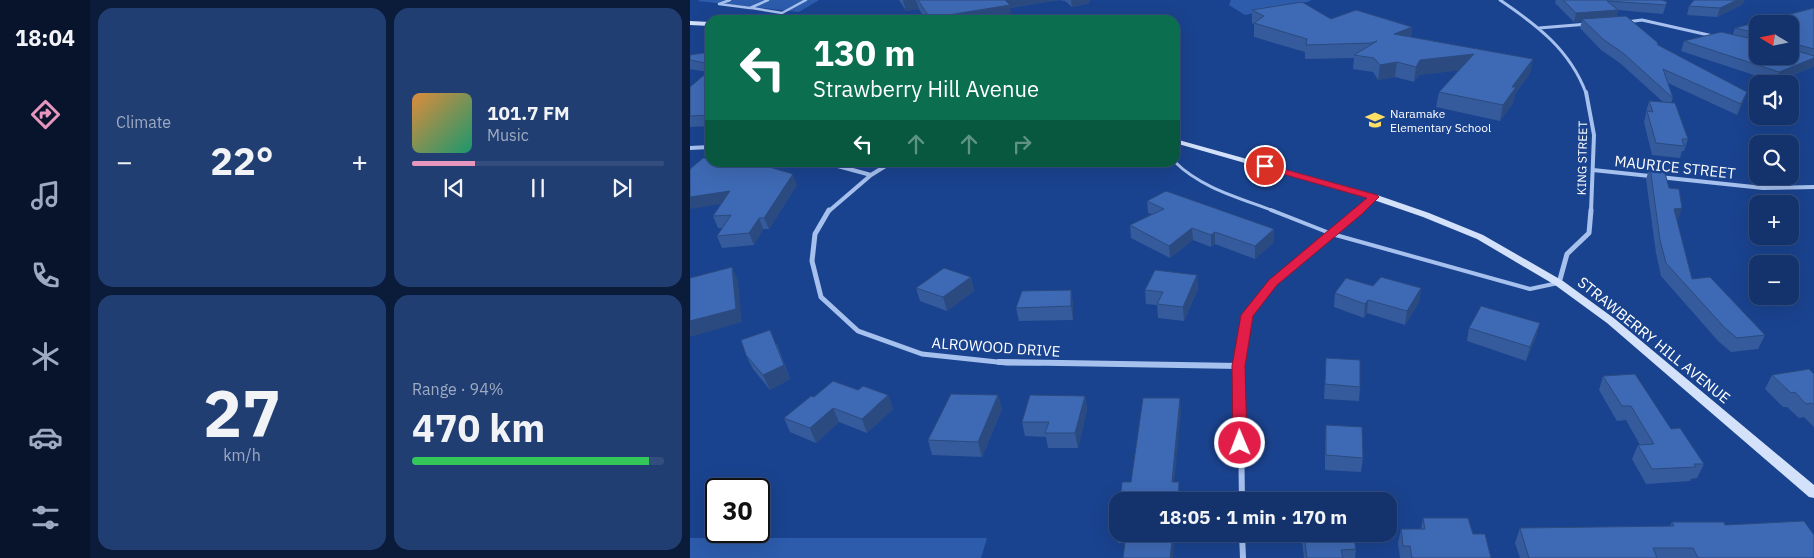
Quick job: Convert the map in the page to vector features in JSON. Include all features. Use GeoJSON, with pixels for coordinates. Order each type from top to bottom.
{"type":"FeatureCollection","features":[{"type":"Feature","properties":{"kind":"main road"},"geometry":{"type":"LineString","coordinates":[[690,23],[705,24]]}},
{"type":"Feature","properties":{"kind":"main road","name":"STRAWBERRY HILL AVENUE"},"geometry":{"type":"LineString","coordinates":[[1180,142],[1374,197],[1426,215],[1480,237],[1559,283],[1611,321],[1814,493]]}},
{"type":"Feature","properties":{"kind":"street","name":"KING STREET"},"geometry":{"type":"LineString","coordinates":[[1500,0],[1539,28],[1569,60],[1581,78],[1592,114],[1594,170],[1589,233],[1567,254],[1559,283]]}},
{"type":"Feature","properties":{"kind":"street"},"geometry":{"type":"LineString","coordinates":[[1623,22],[1642,20],[1718,37]]}},
{"type":"Feature","properties":{"kind":"street"},"geometry":{"type":"LineString","coordinates":[[1539,28],[1595,24]]}},
{"type":"Feature","properties":{"kind":"street"},"geometry":{"type":"LineString","coordinates":[[690,148],[705,147]]}},
{"type":"Feature","properties":{"kind":"street"},"geometry":{"type":"LineString","coordinates":[[841,167],[871,175]]}},
{"type":"Feature","properties":{"kind":"street","name":"ALROWOOD DRIVE"},"geometry":{"type":"LineString","coordinates":[[884,167],[871,175],[830,210],[815,234],[812,261],[821,297],[858,331],[922,354],[1007,363],[1239,366]]}},
{"type":"Feature","properties":{"kind":"street","name":"MAURICE STREET"},"geometry":{"type":"LineString","coordinates":[[1594,170],[1763,188],[1814,187]]}},
{"type":"Feature","properties":{"kind":"street"},"geometry":{"type":"LineString","coordinates":[[1242,492],[1239,366],[1247,315],[1273,283],[1374,197]]}},
{"type":"Feature","properties":{"kind":"street"},"geometry":{"type":"LineString","coordinates":[[1242,542],[1243,558]]}},
{"type":"Feature","properties":{"kind":"lane"},"geometry":{"type":"LineString","coordinates":[[730,0],[719,4],[782,13],[806,0]]}},
{"type":"Feature","properties":{"kind":"lane"},"geometry":{"type":"LineString","coordinates":[[750,8],[768,0]]}},
{"type":"Feature","properties":{"kind":"lane"},"geometry":{"type":"LineString","coordinates":[[1180,167],[1187,174],[1214,188],[1332,234],[1530,288],[1559,283]]}},
{"type":"Feature","properties":{"kind":"shaded area"},"geometry":{"type":"Polygon","coordinates":[[[819,0],[799,12],[698,1],[819,0]]]}},
{"type":"Feature","properties":{"kind":"shaded area"},"geometry":{"type":"Polygon","coordinates":[[[1231,0],[1311,1],[1245,15],[1229,5],[1231,0]]]}},
{"type":"Feature","properties":{"kind":"shaded area"},"geometry":{"type":"Polygon","coordinates":[[[690,538],[705,538],[705,543],[770,543],[770,538],[987,538],[981,558],[690,558],[690,538]]]}},
{"type":"Feature","properties":{"kind":"building"},"geometry":{"type":"Polygon","coordinates":[[[918,0],[1005,0],[1010,5],[948,15],[928,15],[918,0]]]}},
{"type":"Feature","properties":{"kind":"building"},"geometry":{"type":"Polygon","coordinates":[[[1563,0],[1662,0],[1667,2],[1666,5],[1607,1],[1618,10],[1576,13],[1563,0]]]}},
{"type":"Feature","properties":{"kind":"building"},"geometry":{"type":"Polygon","coordinates":[[[1694,0],[1737,0],[1720,8],[1689,6],[1694,0]]]}},
{"type":"Feature","properties":{"kind":"building"},"geometry":{"type":"Polygon","coordinates":[[[1302,2],[1331,19],[1356,10],[1412,27],[1394,34],[1533,59],[1512,87],[1516,87],[1503,105],[1439,92],[1474,54],[1420,60],[1416,67],[1397,62],[1380,65],[1374,58],[1354,55],[1377,41],[1371,43],[1306,45],[1307,39],[1254,23],[1264,16],[1252,10],[1302,2]]]}},
{"type":"Feature","properties":{"kind":"building"},"geometry":{"type":"Polygon","coordinates":[[[1814,8],[1814,49],[1799,45],[1799,15],[1786,15],[1814,8]]]}},
{"type":"Feature","properties":{"kind":"building"},"geometry":{"type":"Polygon","coordinates":[[[1626,16],[1657,42],[1658,45],[1747,92],[1741,104],[1663,69],[1673,98],[1582,19],[1626,16]]]}},
{"type":"Feature","properties":{"kind":"building"},"geometry":{"type":"Polygon","coordinates":[[[1749,24],[1749,31],[1735,28],[1749,24]]]}},
{"type":"Feature","properties":{"kind":"building"},"geometry":{"type":"Polygon","coordinates":[[[1721,32],[1749,38],[1749,62],[1684,41],[1721,32]]]}},
{"type":"Feature","properties":{"kind":"building"},"geometry":{"type":"Polygon","coordinates":[[[1799,51],[1814,56],[1814,58],[1799,64],[1799,51]]]}},
{"type":"Feature","properties":{"kind":"building"},"geometry":{"type":"Polygon","coordinates":[[[705,53],[705,63],[690,60],[690,55],[705,53]]]}},
{"type":"Feature","properties":{"kind":"building"},"geometry":{"type":"Polygon","coordinates":[[[1758,65],[1796,65],[1779,72],[1758,65]]]}},
{"type":"Feature","properties":{"kind":"building"},"geometry":{"type":"Polygon","coordinates":[[[705,74],[705,115],[690,116],[690,87],[705,74]]]}},
{"type":"Feature","properties":{"kind":"building"},"geometry":{"type":"Polygon","coordinates":[[[1649,101],[1675,103],[1688,139],[1682,139],[1684,146],[1656,143],[1647,111],[1653,112],[1649,101]]]}},
{"type":"Feature","properties":{"kind":"building"},"geometry":{"type":"Polygon","coordinates":[[[703,158],[705,158],[705,167],[769,167],[793,174],[764,218],[759,218],[749,233],[717,236],[731,215],[713,216],[730,191],[690,197],[690,169],[703,158]]]}},
{"type":"Feature","properties":{"kind":"building"},"geometry":{"type":"Polygon","coordinates":[[[1650,167],[1664,169],[1669,188],[1679,189],[1682,208],[1674,209],[1692,279],[1710,277],[1765,335],[1737,338],[1724,327],[1666,263],[1660,240],[1650,167]]]}},
{"type":"Feature","properties":{"kind":"building"},"geometry":{"type":"Polygon","coordinates":[[[1166,191],[1274,229],[1255,246],[1215,232],[1211,235],[1192,228],[1169,246],[1130,225],[1164,209],[1147,201],[1166,191]]]}},
{"type":"Feature","properties":{"kind":"building"},"geometry":{"type":"Polygon","coordinates":[[[732,267],[736,309],[690,321],[690,278],[732,267]]]}},
{"type":"Feature","properties":{"kind":"building"},"geometry":{"type":"Polygon","coordinates":[[[944,268],[971,277],[943,297],[916,288],[944,268]]]}},
{"type":"Feature","properties":{"kind":"building"},"geometry":{"type":"Polygon","coordinates":[[[1155,270],[1197,275],[1183,307],[1157,304],[1163,292],[1145,290],[1155,270]]]}},
{"type":"Feature","properties":{"kind":"building"},"geometry":{"type":"Polygon","coordinates":[[[1381,277],[1421,288],[1407,311],[1368,300],[1365,304],[1335,293],[1346,278],[1373,286],[1381,277]]]}},
{"type":"Feature","properties":{"kind":"building"},"geometry":{"type":"Polygon","coordinates":[[[1071,290],[1071,306],[1016,308],[1022,291],[1071,290]]]}},
{"type":"Feature","properties":{"kind":"building"},"geometry":{"type":"Polygon","coordinates":[[[1481,306],[1540,323],[1530,347],[1469,328],[1481,306]]]}},
{"type":"Feature","properties":{"kind":"building"},"geometry":{"type":"Polygon","coordinates":[[[770,330],[784,365],[763,375],[746,355],[741,340],[770,330]]]}},
{"type":"Feature","properties":{"kind":"building"},"geometry":{"type":"Polygon","coordinates":[[[1326,358],[1360,360],[1360,387],[1325,384],[1326,358]]]}},
{"type":"Feature","properties":{"kind":"building"},"geometry":{"type":"Polygon","coordinates":[[[1809,369],[1814,374],[1814,405],[1812,403],[1806,404],[1795,392],[1791,393],[1772,375],[1809,369]]]}},
{"type":"Feature","properties":{"kind":"building"},"geometry":{"type":"Polygon","coordinates":[[[1635,374],[1671,429],[1680,428],[1704,464],[1694,464],[1696,467],[1652,469],[1638,445],[1654,444],[1631,406],[1622,406],[1603,376],[1635,374]]]}},
{"type":"Feature","properties":{"kind":"building"},"geometry":{"type":"Polygon","coordinates":[[[833,381],[858,390],[863,386],[888,395],[862,419],[833,408],[810,428],[784,418],[811,396],[814,397],[833,381]]]}},
{"type":"Feature","properties":{"kind":"building"},"geometry":{"type":"Polygon","coordinates":[[[951,394],[998,395],[978,442],[928,440],[951,394]]]}},
{"type":"Feature","properties":{"kind":"building"},"geometry":{"type":"Polygon","coordinates":[[[1030,395],[1085,396],[1075,433],[1045,433],[1049,422],[1022,422],[1030,395]]]}},
{"type":"Feature","properties":{"kind":"building"},"geometry":{"type":"Polygon","coordinates":[[[1143,398],[1180,398],[1172,482],[1179,482],[1178,492],[1121,492],[1122,482],[1131,482],[1143,398]]]}},
{"type":"Feature","properties":{"kind":"building"},"geometry":{"type":"Polygon","coordinates":[[[1326,425],[1362,427],[1363,458],[1326,455],[1326,425]]]}},
{"type":"Feature","properties":{"kind":"building"},"geometry":{"type":"Polygon","coordinates":[[[1423,518],[1468,518],[1473,534],[1485,534],[1491,558],[1412,558],[1410,546],[1403,546],[1401,529],[1425,529],[1423,518]]]}},
{"type":"Feature","properties":{"kind":"building"},"geometry":{"type":"Polygon","coordinates":[[[1804,521],[1814,535],[1814,558],[1698,558],[1693,548],[1653,548],[1657,558],[1529,558],[1520,528],[1674,526],[1672,522],[1724,522],[1725,525],[1804,521]]]}},
{"type":"Feature","properties":{"kind":"building"},"geometry":{"type":"Polygon","coordinates":[[[1125,542],[1172,542],[1170,558],[1123,558],[1125,542]]]}},
{"type":"Feature","properties":{"kind":"building"},"geometry":{"type":"Polygon","coordinates":[[[1305,542],[1355,542],[1356,549],[1341,550],[1343,558],[1307,558],[1305,542]]]}},
{"type":"Feature","properties":{"kind":"place","name":"Naramake Elementary School"},"geometry":{"type":"Point","coordinates":[1375,120]}},
{"type":"Feature","properties":{"kind":"route"},"geometry":{"type":"LineString","coordinates":[[1240,443],[1239,366],[1247,315],[1273,283],[1359,212],[1374,197],[1265,166]]}}]}
